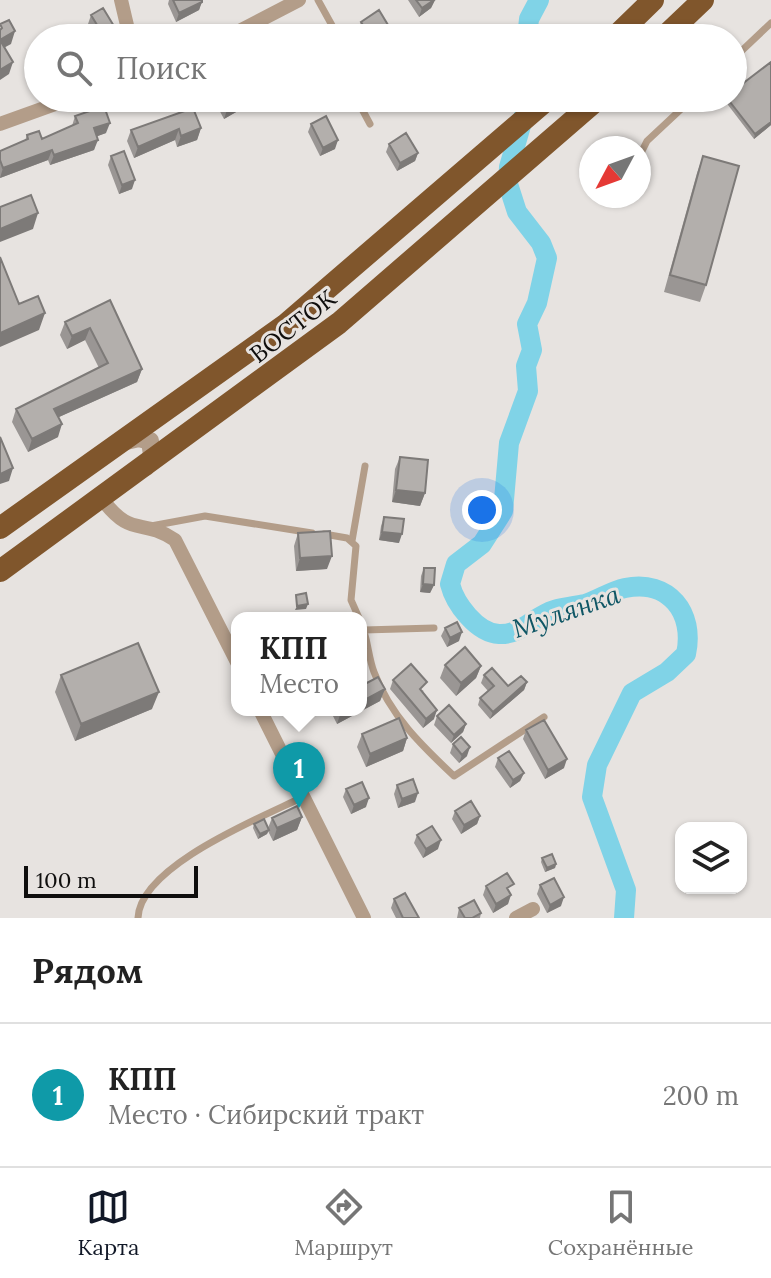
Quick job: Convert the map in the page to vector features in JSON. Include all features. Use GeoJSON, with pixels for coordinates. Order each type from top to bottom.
{"type":"FeatureCollection","features":[{"type":"Feature","properties":{"kind":"highway"},"geometry":{"type":"LineString","coordinates":[[628,24],[653,0]]}},
{"type":"Feature","properties":{"kind":"highway"},"geometry":{"type":"LineString","coordinates":[[678,24],[703,0]]}},
{"type":"Feature","properties":{"kind":"highway","name":"ВОСТОК"},"geometry":{"type":"LineString","coordinates":[[0,528],[285,325],[533,112]]}},
{"type":"Feature","properties":{"kind":"highway","name":"ВОСТОК"},"geometry":{"type":"LineString","coordinates":[[0,571],[339,323],[583,112]]}},
{"type":"Feature","properties":{"kind":"street"},"geometry":{"type":"LineString","coordinates":[[121,0],[127,24]]}},
{"type":"Feature","properties":{"kind":"street"},"geometry":{"type":"LineString","coordinates":[[253,24],[299,0]]}},
{"type":"Feature","properties":{"kind":"street"},"geometry":{"type":"LineString","coordinates":[[0,124],[33,112]]}},
{"type":"Feature","properties":{"kind":"street"},"geometry":{"type":"LineString","coordinates":[[122,443],[139,438],[150,441],[152,455],[146,467]]}},
{"type":"Feature","properties":{"kind":"street"},"geometry":{"type":"LineString","coordinates":[[102,499],[118,520],[130,526],[163,532],[181,550],[231,650]]}},
{"type":"Feature","properties":{"kind":"street"},"geometry":{"type":"LineString","coordinates":[[263,716],[364,918]]}},
{"type":"Feature","properties":{"kind":"street"},"geometry":{"type":"LineString","coordinates":[[516,918],[533,909]]}},
{"type":"Feature","properties":{"kind":"lane"},"geometry":{"type":"LineString","coordinates":[[318,0],[331,24]]}},
{"type":"Feature","properties":{"kind":"lane"},"geometry":{"type":"LineString","coordinates":[[747,46],[771,23]]}},
{"type":"Feature","properties":{"kind":"lane"},"geometry":{"type":"LineString","coordinates":[[364,112],[370,124]]}},
{"type":"Feature","properties":{"kind":"lane"},"geometry":{"type":"LineString","coordinates":[[651,137],[678,112]]}},
{"type":"Feature","properties":{"kind":"lane"},"geometry":{"type":"LineString","coordinates":[[356,612],[351,600],[357,553],[352,541],[365,466]]}},
{"type":"Feature","properties":{"kind":"lane"},"geometry":{"type":"LineString","coordinates":[[148,527],[205,516],[352,541]]}},
{"type":"Feature","properties":{"kind":"lane"},"geometry":{"type":"LineString","coordinates":[[367,624],[434,628]]}},
{"type":"Feature","properties":{"kind":"lane"},"geometry":{"type":"LineString","coordinates":[[367,646],[374,671],[391,708],[419,743],[454,776],[544,717]]}},
{"type":"Feature","properties":{"kind":"lane"},"geometry":{"type":"LineString","coordinates":[[138,918],[144,894],[162,873],[303,797]]}},
{"type":"Feature","properties":{"kind":"building"},"geometry":{"type":"Polygon","coordinates":[[[173,0],[202,0],[202,2],[179,13],[173,0]]]}},
{"type":"Feature","properties":{"kind":"building"},"geometry":{"type":"Polygon","coordinates":[[[416,0],[434,0],[422,8],[416,0]]]}},
{"type":"Feature","properties":{"kind":"building"},"geometry":{"type":"Polygon","coordinates":[[[103,8],[113,24],[96,24],[91,15],[103,8]]]}},
{"type":"Feature","properties":{"kind":"building"},"geometry":{"type":"Polygon","coordinates":[[[379,10],[387,24],[362,24],[379,10]]]}},
{"type":"Feature","properties":{"kind":"building"},"geometry":{"type":"Polygon","coordinates":[[[9,20],[15,31],[0,40],[0,24],[9,20]]]}},
{"type":"Feature","properties":{"kind":"building"},"geometry":{"type":"Polygon","coordinates":[[[0,40],[13,62],[0,70],[0,40]]]}},
{"type":"Feature","properties":{"kind":"building"},"geometry":{"type":"Polygon","coordinates":[[[771,62],[771,122],[755,134],[738,112],[747,112],[747,80],[771,62]]]}},
{"type":"Feature","properties":{"kind":"building"},"geometry":{"type":"Polygon","coordinates":[[[87,112],[106,112],[110,123],[94,128],[98,140],[54,155],[52,150],[3,168],[0,151],[28,139],[27,135],[39,131],[42,139],[78,123],[75,116],[87,112]]]}},
{"type":"Feature","properties":{"kind":"building"},"geometry":{"type":"Polygon","coordinates":[[[182,112],[195,112],[201,128],[181,136],[179,129],[138,147],[131,130],[182,112]]]}},
{"type":"Feature","properties":{"kind":"building"},"geometry":{"type":"Polygon","coordinates":[[[326,116],[338,140],[323,148],[311,124],[326,116]]]}},
{"type":"Feature","properties":{"kind":"building"},"geometry":{"type":"Polygon","coordinates":[[[406,133],[418,153],[400,163],[389,144],[406,133]]]}},
{"type":"Feature","properties":{"kind":"building"},"geometry":{"type":"Polygon","coordinates":[[[124,151],[135,180],[122,185],[111,156],[124,151]]]}},
{"type":"Feature","properties":{"kind":"building"},"geometry":{"type":"Polygon","coordinates":[[[703,156],[739,166],[706,285],[670,275],[703,156]]]}},
{"type":"Feature","properties":{"kind":"building"},"geometry":{"type":"Polygon","coordinates":[[[31,195],[38,213],[0,229],[0,207],[31,195]]]}},
{"type":"Feature","properties":{"kind":"building"},"geometry":{"type":"Polygon","coordinates":[[[0,257],[19,304],[38,296],[45,313],[0,333],[0,257]]]}},
{"type":"Feature","properties":{"kind":"building"},"geometry":{"type":"Polygon","coordinates":[[[110,300],[142,369],[54,409],[62,424],[32,439],[16,409],[108,363],[90,328],[72,336],[65,322],[110,300]]]}},
{"type":"Feature","properties":{"kind":"building"},"geometry":{"type":"Polygon","coordinates":[[[0,437],[13,468],[0,474],[0,437]]]}},
{"type":"Feature","properties":{"kind":"building"},"geometry":{"type":"Polygon","coordinates":[[[400,457],[428,460],[425,493],[396,490],[400,457]]]}},
{"type":"Feature","properties":{"kind":"building"},"geometry":{"type":"Polygon","coordinates":[[[384,517],[404,519],[402,534],[382,532],[384,517]]]}},
{"type":"Feature","properties":{"kind":"building"},"geometry":{"type":"Polygon","coordinates":[[[330,531],[332,556],[300,558],[298,533],[330,531]]]}},
{"type":"Feature","properties":{"kind":"building"},"geometry":{"type":"Polygon","coordinates":[[[424,568],[435,568],[434,585],[423,584],[424,568]]]}},
{"type":"Feature","properties":{"kind":"building"},"geometry":{"type":"Polygon","coordinates":[[[306,593],[308,604],[297,606],[296,595],[306,593]]]}},
{"type":"Feature","properties":{"kind":"building"},"geometry":{"type":"Polygon","coordinates":[[[457,622],[462,632],[450,638],[445,628],[457,622]]]}},
{"type":"Feature","properties":{"kind":"building"},"geometry":{"type":"Polygon","coordinates":[[[138,643],[159,692],[81,724],[61,675],[138,643]]]}},
{"type":"Feature","properties":{"kind":"building"},"geometry":{"type":"Polygon","coordinates":[[[465,647],[481,666],[461,683],[445,665],[465,647]]]}},
{"type":"Feature","properties":{"kind":"building"},"geometry":{"type":"Polygon","coordinates":[[[411,664],[427,682],[420,689],[437,710],[426,719],[393,680],[411,664]]]}},
{"type":"Feature","properties":{"kind":"building"},"geometry":{"type":"Polygon","coordinates":[[[492,668],[508,686],[521,676],[527,682],[493,712],[480,698],[494,686],[484,675],[492,668]]]}},
{"type":"Feature","properties":{"kind":"building"},"geometry":{"type":"Polygon","coordinates":[[[378,677],[385,689],[367,699],[367,683],[378,677]]]}},
{"type":"Feature","properties":{"kind":"building"},"geometry":{"type":"Polygon","coordinates":[[[449,705],[466,724],[454,735],[437,716],[449,705]]]}},
{"type":"Feature","properties":{"kind":"building"},"geometry":{"type":"Polygon","coordinates":[[[399,718],[407,738],[370,754],[362,734],[399,718]]]}},
{"type":"Feature","properties":{"kind":"building"},"geometry":{"type":"Polygon","coordinates":[[[544,720],[567,759],[548,770],[526,730],[544,720]]]}},
{"type":"Feature","properties":{"kind":"building"},"geometry":{"type":"Polygon","coordinates":[[[461,737],[470,747],[462,755],[453,744],[461,737]]]}},
{"type":"Feature","properties":{"kind":"building"},"geometry":{"type":"Polygon","coordinates":[[[509,751],[524,773],[513,780],[498,758],[509,751]]]}},
{"type":"Feature","properties":{"kind":"building"},"geometry":{"type":"Polygon","coordinates":[[[413,779],[418,793],[402,799],[397,785],[413,779]]]}},
{"type":"Feature","properties":{"kind":"building"},"geometry":{"type":"Polygon","coordinates":[[[362,782],[369,798],[354,805],[346,789],[362,782]]]}},
{"type":"Feature","properties":{"kind":"building"},"geometry":{"type":"Polygon","coordinates":[[[471,801],[480,816],[464,825],[455,811],[471,801]]]}},
{"type":"Feature","properties":{"kind":"building"},"geometry":{"type":"Polygon","coordinates":[[[297,806],[302,817],[277,828],[272,818],[297,806]]]}},
{"type":"Feature","properties":{"kind":"building"},"geometry":{"type":"Polygon","coordinates":[[[264,819],[269,830],[260,834],[254,824],[264,819]]]}},
{"type":"Feature","properties":{"kind":"building"},"geometry":{"type":"Polygon","coordinates":[[[432,826],[441,840],[426,849],[417,835],[432,826]]]}},
{"type":"Feature","properties":{"kind":"building"},"geometry":{"type":"Polygon","coordinates":[[[552,854],[556,864],[547,868],[542,858],[552,854]]]}},
{"type":"Feature","properties":{"kind":"building"},"geometry":{"type":"Polygon","coordinates":[[[507,873],[514,884],[507,888],[511,895],[496,904],[486,886],[507,873]]]}},
{"type":"Feature","properties":{"kind":"building"},"geometry":{"type":"Polygon","coordinates":[[[554,878],[564,897],[550,905],[540,885],[554,878]]]}},
{"type":"Feature","properties":{"kind":"building"},"geometry":{"type":"Polygon","coordinates":[[[405,893],[419,918],[403,918],[394,899],[405,893]]]}},
{"type":"Feature","properties":{"kind":"building"},"geometry":{"type":"Polygon","coordinates":[[[474,900],[481,913],[465,918],[459,908],[474,900]]]}},
{"type":"Feature","properties":{"kind":"waterway","name":"Мулянка"},"geometry":{"type":"LineString","coordinates":[[528,24],[539,0]]}},
{"type":"Feature","properties":{"kind":"waterway","name":"Мулянка"},"geometry":{"type":"LineString","coordinates":[[525,112],[509,167],[508,184],[517,212],[541,243],[547,258],[537,303],[527,324],[532,350],[526,366],[528,391],[509,443],[503,511],[482,544],[456,564],[450,584],[468,616],[483,629],[499,634],[514,632],[554,610],[585,604],[625,588],[641,587],[666,594],[682,613],[688,639],[686,654],[667,672],[632,693],[597,765],[592,797],[626,890],[624,918]]}},
{"type":"Feature","properties":{"kind":"place","name":"КПП"},"geometry":{"type":"Point","coordinates":[299,808]}}]}
